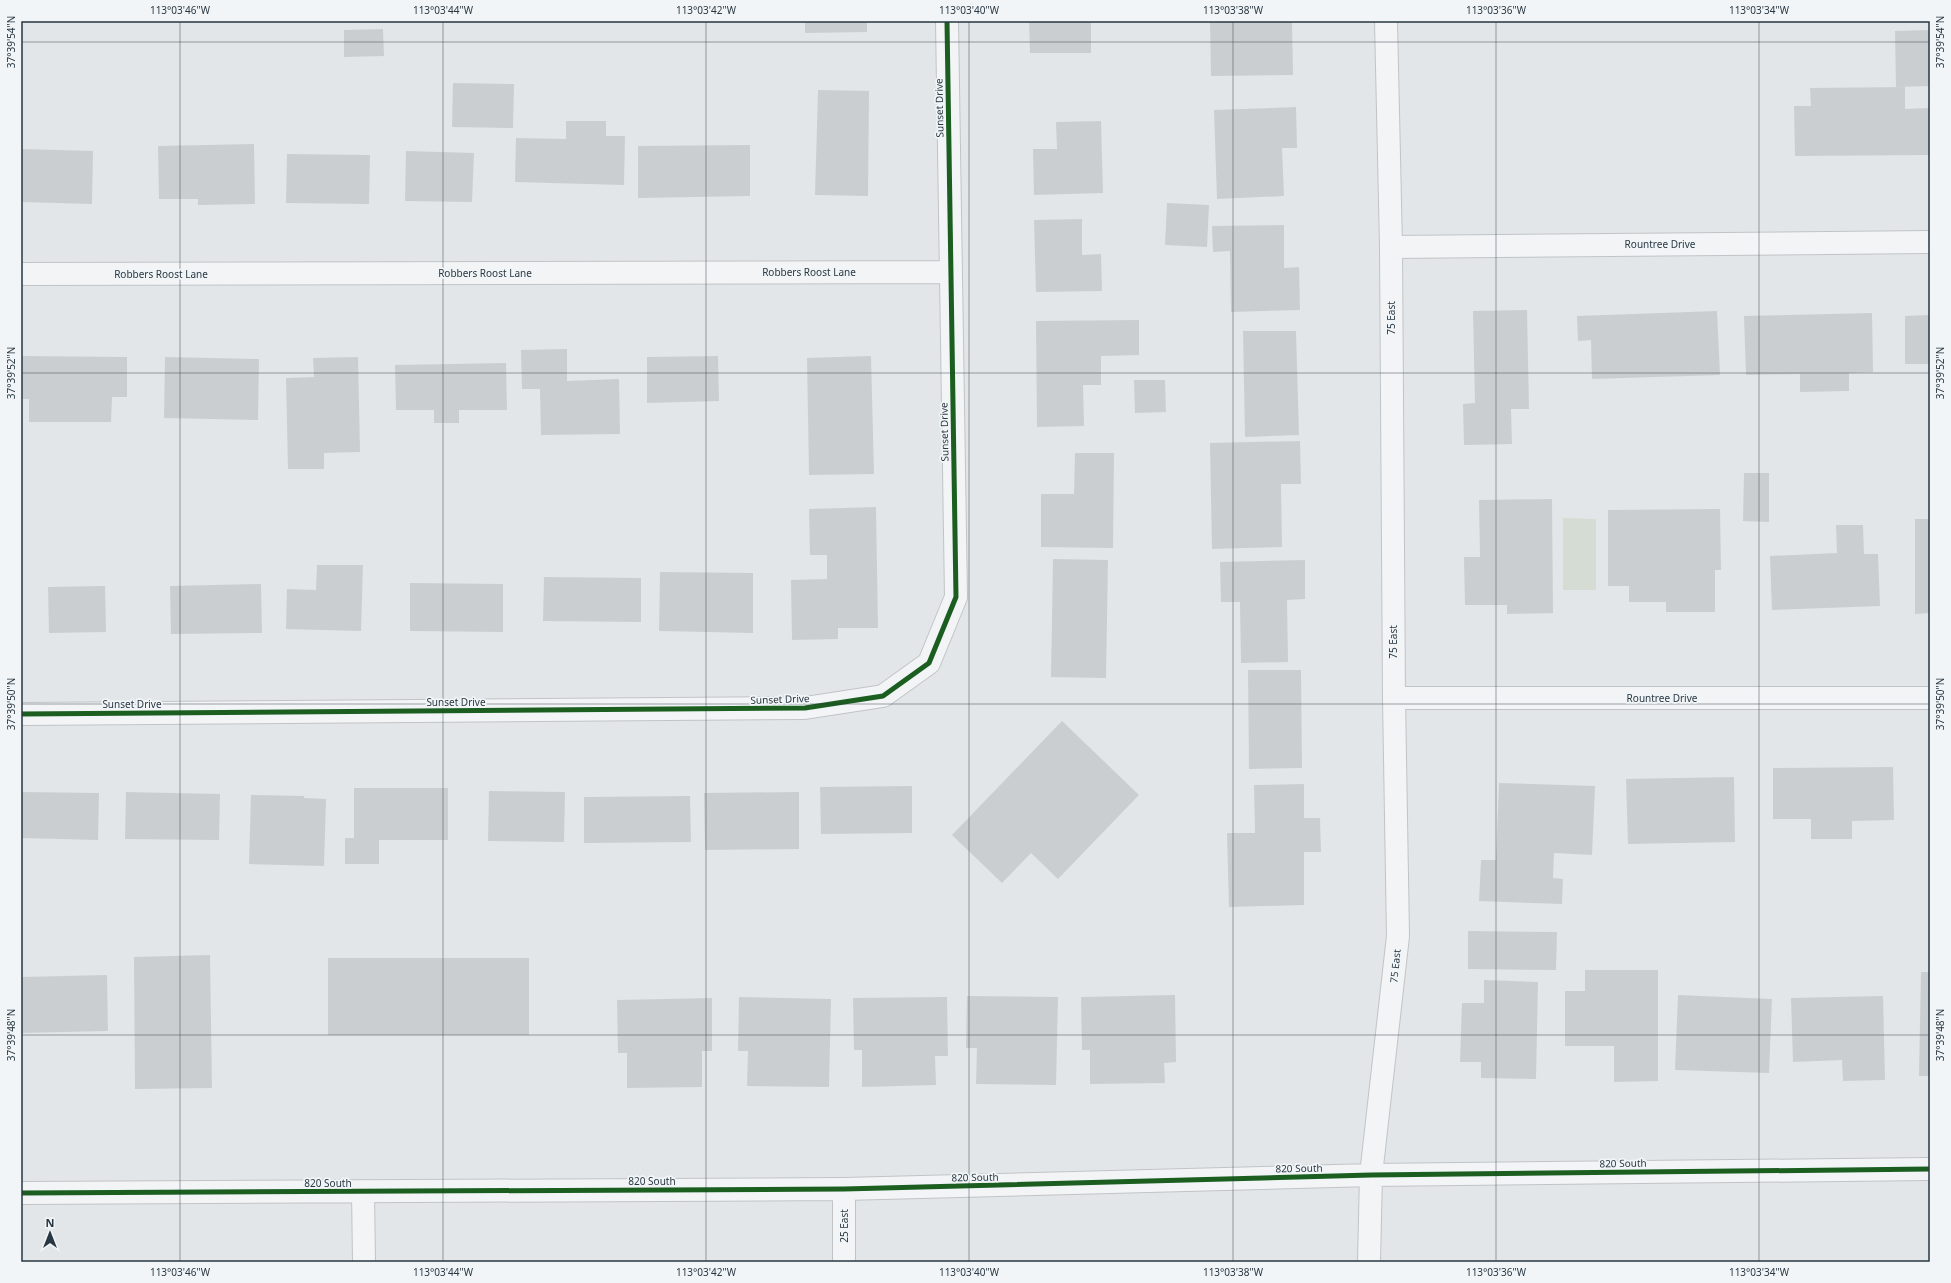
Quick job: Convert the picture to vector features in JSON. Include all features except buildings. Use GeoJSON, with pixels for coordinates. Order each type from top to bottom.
{"type":"FeatureCollection","features":[{"type":"Feature","properties":{"kind":"street","name":"Sunset Drive"},"geometry":{"type":"LineString","coordinates":[[21,714],[805,708],[883,696],[929,663],[956,597],[947,21]]}},
{"type":"Feature","properties":{"kind":"street","name":"75 East"},"geometry":{"type":"LineString","coordinates":[[1369,1262],[1371,1175],[1398,936],[1394,698],[1391,246],[1386,21]]}},
{"type":"Feature","properties":{"kind":"street","name":"Rountree Drive"},"geometry":{"type":"LineString","coordinates":[[1391,246],[1930,242]]}},
{"type":"Feature","properties":{"kind":"street","name":"Robbers Roost Lane"},"geometry":{"type":"LineString","coordinates":[[21,274],[950,272]]}},
{"type":"Feature","properties":{"kind":"street","name":"Rountree Drive"},"geometry":{"type":"LineString","coordinates":[[1394,698],[1930,698]]}},
{"type":"Feature","properties":{"kind":"street","name":"820 South"},"geometry":{"type":"LineString","coordinates":[[21,1193],[844,1189],[1371,1175],[1930,1169]]}},
{"type":"Feature","properties":{"kind":"street","name":"25 East"},"geometry":{"type":"LineString","coordinates":[[844,1189],[844,1262]]}},
{"type":"Feature","properties":{"kind":"street"},"geometry":{"type":"LineString","coordinates":[[363,1191],[364,1262]]}},
{"type":"Feature","properties":{"kind":"shaded area"},"geometry":{"type":"Polygon","coordinates":[[[1563,518],[1596,519],[1596,590],[1563,590],[1563,518]]]}},
{"type":"Feature","properties":{"kind":"cycle path"},"geometry":{"type":"LineString","coordinates":[[21,714],[805,708],[883,696],[929,663],[956,597],[947,21]]}},
{"type":"Feature","properties":{"kind":"cycle path"},"geometry":{"type":"LineString","coordinates":[[21,1193],[844,1189],[1371,1175],[1930,1169]]}}]}
